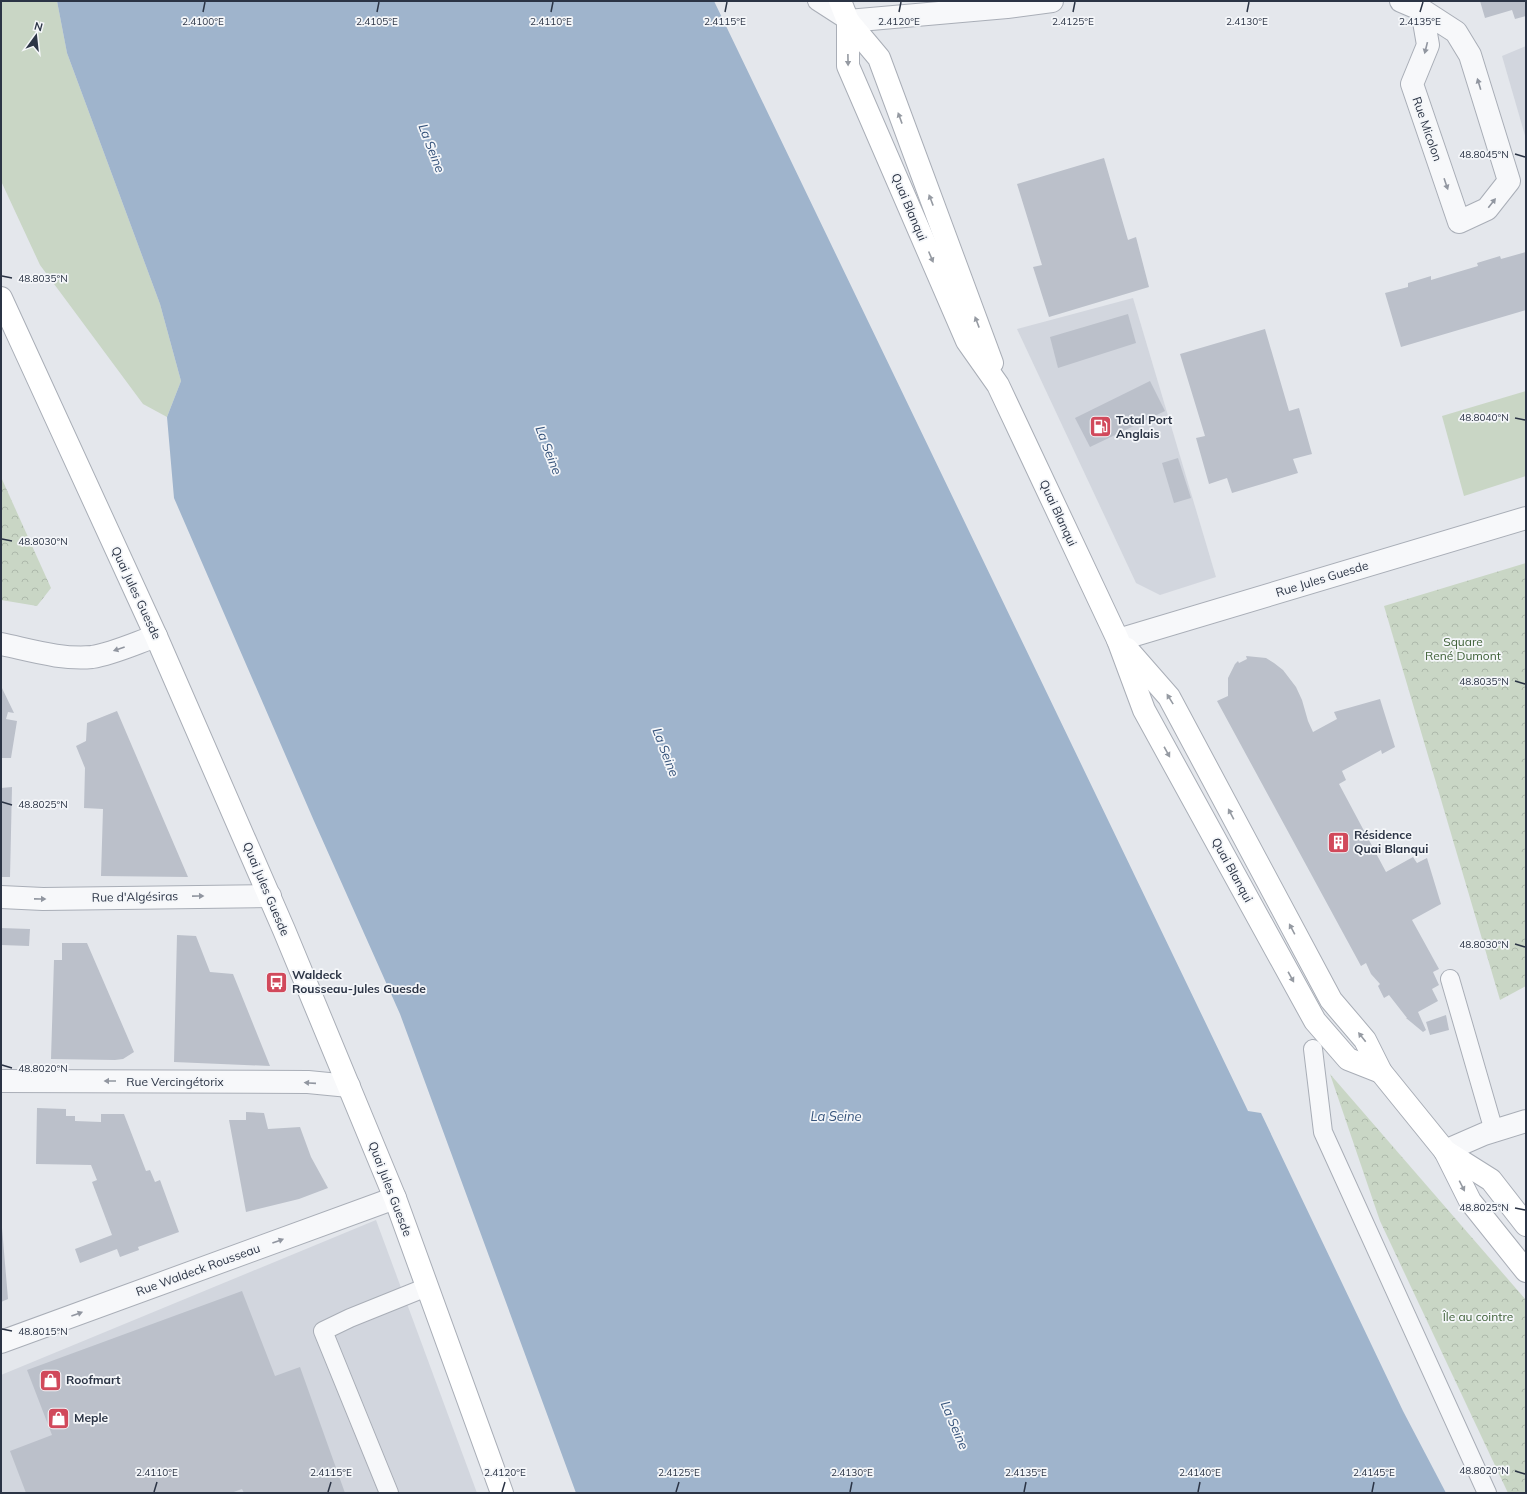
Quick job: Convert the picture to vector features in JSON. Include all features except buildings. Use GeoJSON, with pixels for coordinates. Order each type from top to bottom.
{"type":"FeatureCollection","features":[{"type":"Feature","properties":{"kind":"main road","name":"Quai Blanqui"},"geometry":{"type":"LineString","coordinates":[[840,1],[848,21],[879,58],[990,359],[998,385],[1118,640],[1169,697],[1331,1000],[1365,1040],[1381,1072],[1445,1151],[1470,1201],[1526,1271]]}},
{"type":"Feature","properties":{"kind":"main road","name":"Quai Blanqui"},"geometry":{"type":"LineString","coordinates":[[848,21],[848,66],[967,341],[998,385]]}},
{"type":"Feature","properties":{"kind":"main road","name":"Quai Jules Guesde"},"geometry":{"type":"LineString","coordinates":[[1,298],[156,636],[270,896],[395,1198],[502,1493]]}},
{"type":"Feature","properties":{"kind":"main road","name":"Quai Blanqui"},"geometry":{"type":"LineString","coordinates":[[1445,1151],[1491,1180],[1526,1225]]}},
{"type":"Feature","properties":{"kind":"street"},"geometry":{"type":"LineString","coordinates":[[848,21],[1007,4],[1052,1]]}},
{"type":"Feature","properties":{"kind":"street"},"geometry":{"type":"LineString","coordinates":[[1401,1],[1422,10]]}},
{"type":"Feature","properties":{"kind":"street","name":"Rue Micolon"},"geometry":{"type":"LineString","coordinates":[[1422,10],[1456,32],[1470,55],[1510,181],[1487,209],[1459,222],[1412,84],[1428,45],[1422,10]]}},
{"type":"Feature","properties":{"kind":"street","name":"Rue Jules Guesde"},"geometry":{"type":"LineString","coordinates":[[1118,640],[1526,518]]}},
{"type":"Feature","properties":{"kind":"street"},"geometry":{"type":"LineString","coordinates":[[1,644],[60,655],[82,657],[100,655],[156,636]]}},
{"type":"Feature","properties":{"kind":"street","name":"Rue d'Algésiras"},"geometry":{"type":"LineString","coordinates":[[1,897],[43,899],[270,896]]}},
{"type":"Feature","properties":{"kind":"street","name":"Rue Vercingétorix"},"geometry":{"type":"LineString","coordinates":[[1,1081],[308,1082],[349,1086]]}},
{"type":"Feature","properties":{"kind":"street"},"geometry":{"type":"LineString","coordinates":[[1445,1151],[1494,1131],[1526,1121]]}},
{"type":"Feature","properties":{"kind":"street","name":"Rue Waldeck Rousseau"},"geometry":{"type":"LineString","coordinates":[[1,1342],[395,1198]]}},
{"type":"Feature","properties":{"kind":"lane"},"geometry":{"type":"LineString","coordinates":[[817,1],[848,21]]}},
{"type":"Feature","properties":{"kind":"lane"},"geometry":{"type":"LineString","coordinates":[[1450,979],[1494,1131]]}},
{"type":"Feature","properties":{"kind":"lane"},"geometry":{"type":"LineString","coordinates":[[1313,1049],[1323,1132],[1487,1493]]}},
{"type":"Feature","properties":{"kind":"lane"},"geometry":{"type":"LineString","coordinates":[[389,1493],[323,1331],[350,1318],[427,1287]]}},
{"type":"Feature","properties":{"kind":"shaded area"},"geometry":{"type":"Polygon","coordinates":[[[1526,46],[1526,139],[1502,56],[1526,46]]]}},
{"type":"Feature","properties":{"kind":"shaded area"},"geometry":{"type":"Polygon","coordinates":[[[1133,298],[1216,577],[1160,595],[1136,583],[1017,329],[1133,298]]]}},
{"type":"Feature","properties":{"kind":"shaded area"},"geometry":{"type":"Polygon","coordinates":[[[376,1220],[477,1493],[1,1493],[1,1375],[376,1220]]]}},
{"type":"Feature","properties":{"kind":"green space"},"geometry":{"type":"Polygon","coordinates":[[[1,1],[57,1],[67,53],[160,304],[181,381],[167,417],[143,404],[40,265],[1,181],[1,1]]]}},
{"type":"Feature","properties":{"kind":"green space"},"geometry":{"type":"Polygon","coordinates":[[[1526,391],[1526,476],[1464,496],[1442,416],[1526,391]]]}},
{"type":"Feature","properties":{"kind":"green space"},"geometry":{"type":"Polygon","coordinates":[[[1,477],[51,588],[37,606],[1,600],[1,477]]]}},
{"type":"Feature","properties":{"kind":"green space","name":"Square René Dumont"},"geometry":{"type":"Polygon","coordinates":[[[1526,563],[1526,986],[1500,1000],[1384,606],[1526,563]]]}},
{"type":"Feature","properties":{"kind":"green space","name":"Île au cointre"},"geometry":{"type":"Polygon","coordinates":[[[1330,1074],[1526,1300],[1526,1493],[1508,1493],[1380,1221],[1330,1074]]]}},
{"type":"Feature","properties":{"kind":"water","name":"La Seine"},"geometry":{"type":"Polygon","coordinates":[[[57,1],[714,1],[1248,1111],[1261,1113],[1403,1411],[1446,1493],[576,1493],[400,1014],[314,821],[174,498],[167,417],[181,381],[160,304],[67,53],[57,1]]]}},
{"type":"Feature","properties":{"kind":"place","name":"Total Port Anglais"},"geometry":{"type":"Point","coordinates":[1101,427]}},
{"type":"Feature","properties":{"kind":"place","name":"Résidence Quai Blanqui"},"geometry":{"type":"Point","coordinates":[1338,842]}},
{"type":"Feature","properties":{"kind":"place","name":"Waldeck Rousseau-Jules Guesde"},"geometry":{"type":"Point","coordinates":[277,982]}},
{"type":"Feature","properties":{"kind":"place","name":"Roofmart"},"geometry":{"type":"Point","coordinates":[50,1380]}},
{"type":"Feature","properties":{"kind":"place","name":"Meple"},"geometry":{"type":"Point","coordinates":[58,1418]}}]}
